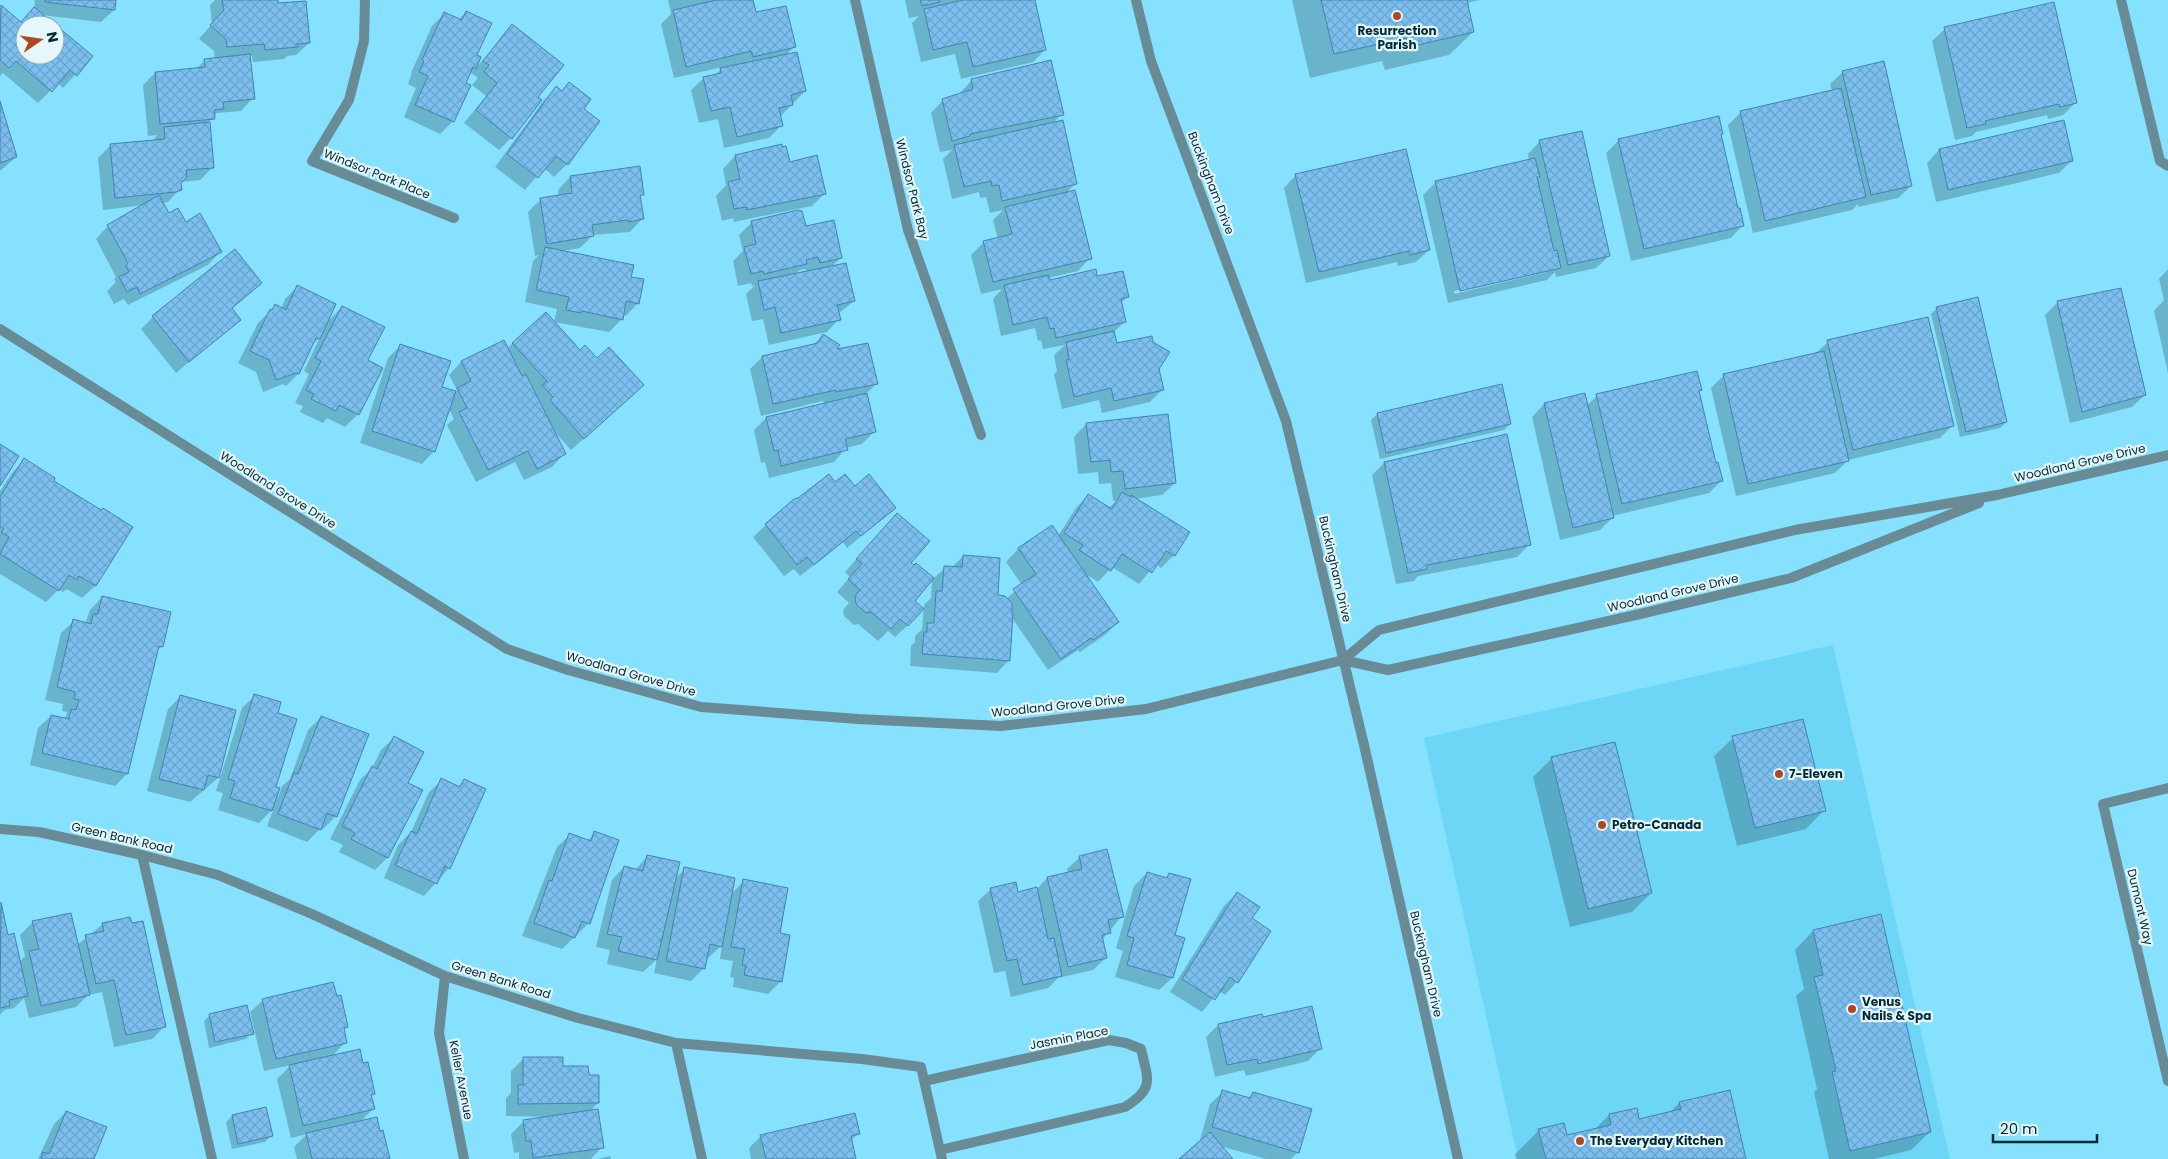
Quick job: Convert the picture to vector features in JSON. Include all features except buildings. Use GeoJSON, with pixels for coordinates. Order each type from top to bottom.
{"type":"FeatureCollection","features":[{"type":"Feature","properties":{"kind":"street","name":"Windsor Park Place"},"geometry":{"type":"LineString","coordinates":[[365,0],[364,41],[349,100],[312,161],[454,218]]}},
{"type":"Feature","properties":{"kind":"street","name":"Windsor Park Bay"},"geometry":{"type":"LineString","coordinates":[[855,0],[908,230],[982,435]]}},
{"type":"Feature","properties":{"kind":"street","name":"Buckingham Drive"},"geometry":{"type":"LineString","coordinates":[[1136,0],[1151,61],[1286,420],[1458,1159]]}},
{"type":"Feature","properties":{"kind":"street"},"geometry":{"type":"LineString","coordinates":[[2121,0],[2160,161],[2168,166]]}},
{"type":"Feature","properties":{"kind":"street","name":"Woodland Grove Drive"},"geometry":{"type":"LineString","coordinates":[[0,329],[507,649],[568,670],[701,707],[858,719],[1000,726],[1146,710],[1343,660],[1379,630],[1795,530],[1997,495],[2168,455]]}},
{"type":"Feature","properties":{"kind":"street","name":"Woodland Grove Drive"},"geometry":{"type":"LineString","coordinates":[[1343,660],[1388,670],[1791,578],[1997,495]]}},
{"type":"Feature","properties":{"kind":"street","name":"Dumont Way"},"geometry":{"type":"LineString","coordinates":[[2168,788],[2102,804],[2168,1081]]}},
{"type":"Feature","properties":{"kind":"street","name":"Green Bank Road"},"geometry":{"type":"LineString","coordinates":[[0,829],[38,832],[142,855],[218,875],[312,914],[445,976],[578,1018],[676,1043],[862,1059],[921,1067],[941,1155]]}},
{"type":"Feature","properties":{"kind":"street"},"geometry":{"type":"LineString","coordinates":[[142,855],[212,1159]]}},
{"type":"Feature","properties":{"kind":"street","name":"Keller Avenue"},"geometry":{"type":"LineString","coordinates":[[445,976],[439,1033],[464,1159]]}},
{"type":"Feature","properties":{"kind":"street","name":"Jasmin Place"},"geometry":{"type":"LineString","coordinates":[[924,1081],[1109,1040],[1126,1043],[1140,1050],[1148,1081],[1141,1097],[1125,1107],[941,1155]]}},
{"type":"Feature","properties":{"kind":"street"},"geometry":{"type":"LineString","coordinates":[[676,1043],[702,1159]]}},
{"type":"Feature","properties":{"kind":"shaded area"},"geometry":{"type":"Polygon","coordinates":[[[1833,645],[1950,1159],[1518,1159],[1424,738],[1833,645]]]}},
{"type":"Feature","properties":{"kind":"place","name":"Resurrection Parish"},"geometry":{"type":"Point","coordinates":[1397,16]}},
{"type":"Feature","properties":{"kind":"place","name":"7-Eleven"},"geometry":{"type":"Point","coordinates":[1779,774]}},
{"type":"Feature","properties":{"kind":"place","name":"Petro-Canada"},"geometry":{"type":"Point","coordinates":[1602,825]}},
{"type":"Feature","properties":{"kind":"place","name":"Venus Nails & Spa"},"geometry":{"type":"Point","coordinates":[1852,1009]}},
{"type":"Feature","properties":{"kind":"place","name":"The Everyday Kitchen"},"geometry":{"type":"Point","coordinates":[1580,1141]}}]}
